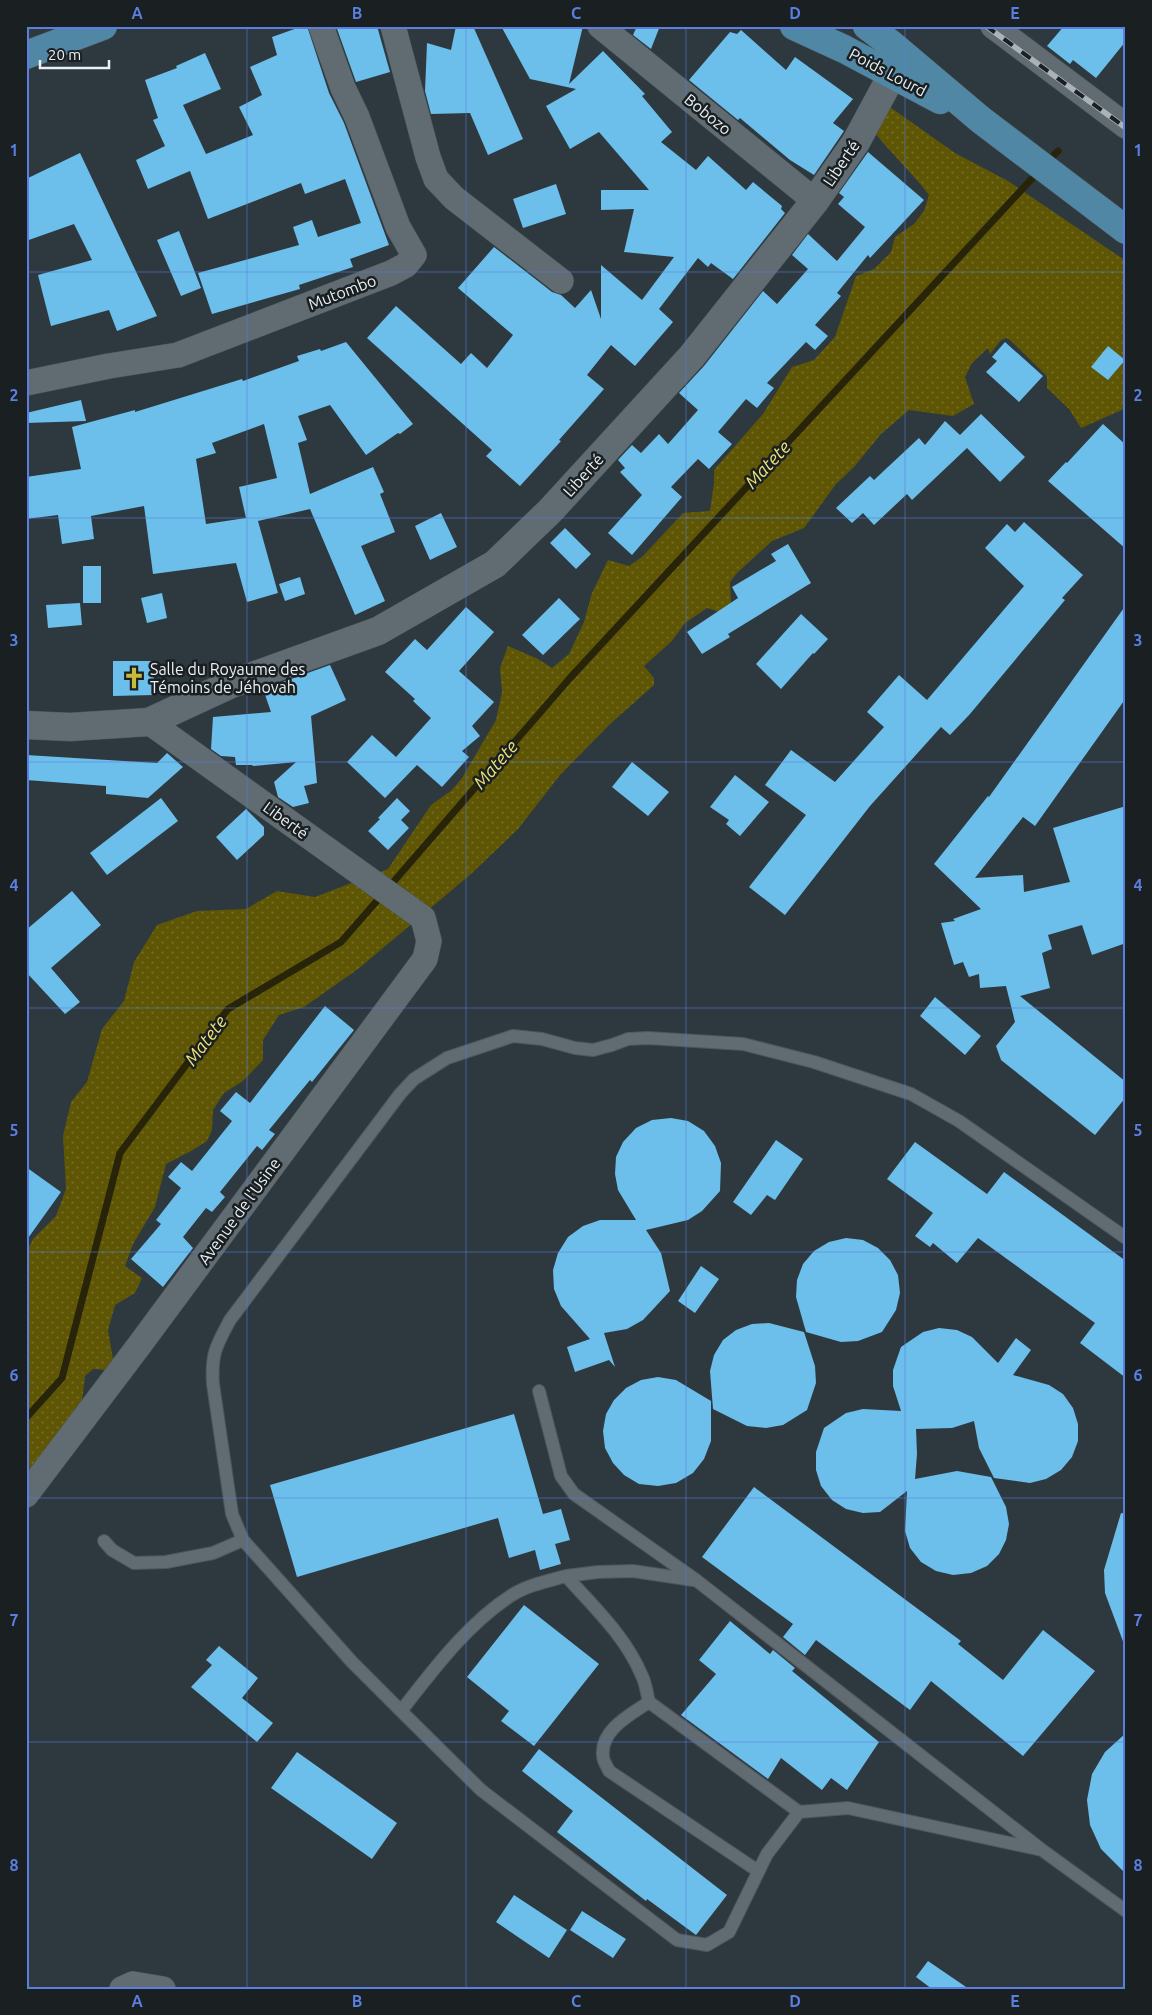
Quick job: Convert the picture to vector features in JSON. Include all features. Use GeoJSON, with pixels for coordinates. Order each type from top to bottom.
{"type":"FeatureCollection","features":[{"type":"Feature","properties":{"kind":"main road"},"geometry":{"type":"LineString","coordinates":[[26,55],[103,26]]}},
{"type":"Feature","properties":{"kind":"main road","name":"Poids Lourd"},"geometry":{"type":"LineString","coordinates":[[794,26],[844,49],[981,120]]}},
{"type":"Feature","properties":{"kind":"main road","name":"Poids Lourd"},"geometry":{"type":"LineString","coordinates":[[867,26],[1031,160],[1126,230]]}},
{"type":"Feature","properties":{"kind":"street","name":"Mutombo"},"geometry":{"type":"LineString","coordinates":[[26,383],[109,366],[178,355],[391,273],[406,265],[414,255],[398,227],[357,117],[342,88],[321,26]]}},
{"type":"Feature","properties":{"kind":"street"},"geometry":{"type":"LineString","coordinates":[[393,26],[428,157],[436,179],[454,198],[562,281]]}},
{"type":"Feature","properties":{"kind":"street","name":"Bobozo"},"geometry":{"type":"LineString","coordinates":[[600,26],[815,201]]}},
{"type":"Feature","properties":{"kind":"street"},"geometry":{"type":"LineString","coordinates":[[993,26],[1126,126]]}},
{"type":"Feature","properties":{"kind":"street","name":"Liberté"},"geometry":{"type":"LineString","coordinates":[[26,725],[70,727],[149,722],[232,684],[378,631],[495,564],[550,511],[692,356],[815,201],[856,142],[892,75]]}},
{"type":"Feature","properties":{"kind":"street","name":"Liberté"},"geometry":{"type":"LineString","coordinates":[[149,722],[422,918]]}},
{"type":"Feature","properties":{"kind":"street","name":"Avenue de l'Usine"},"geometry":{"type":"LineString","coordinates":[[26,1495],[150,1332],[425,959],[429,941],[422,918]]}},
{"type":"Feature","properties":{"kind":"street"},"geometry":{"type":"LineString","coordinates":[[122,1989],[133,1984],[163,1989]]}},
{"type":"Feature","properties":{"kind":"lane"},"geometry":{"type":"LineString","coordinates":[[799,1812],[766,1854],[729,1932],[707,1945],[677,1940],[481,1790],[352,1662],[243,1540],[232,1514],[213,1384],[212,1363],[216,1345],[230,1320],[400,1094],[414,1079],[447,1058],[513,1036],[542,1039],[575,1048],[593,1050],[628,1039],[648,1038],[743,1044],[814,1062],[911,1094],[959,1121],[1126,1238]]}},
{"type":"Feature","properties":{"kind":"lane"},"geometry":{"type":"LineString","coordinates":[[539,1391],[561,1476],[574,1494],[696,1580],[1042,1850],[1126,1910]]}},
{"type":"Feature","properties":{"kind":"lane"},"geometry":{"type":"LineString","coordinates":[[104,1541],[112,1550],[134,1563],[166,1562],[213,1553],[243,1540]]}},
{"type":"Feature","properties":{"kind":"lane"},"geometry":{"type":"LineString","coordinates":[[401,1711],[482,1617],[514,1594],[543,1582],[566,1576],[598,1572],[633,1571],[696,1580]]}},
{"type":"Feature","properties":{"kind":"lane"},"geometry":{"type":"LineString","coordinates":[[566,1576],[625,1643],[642,1676],[649,1702],[799,1812],[848,1808],[1042,1850]]}},
{"type":"Feature","properties":{"kind":"lane"},"geometry":{"type":"LineString","coordinates":[[649,1702],[615,1726],[604,1743],[603,1758],[609,1771],[758,1872]]}},
{"type":"Feature","properties":{"kind":"shaded area"},"geometry":{"type":"Polygon","coordinates":[[[887,105],[955,153],[1008,181],[1126,261],[1126,408],[1081,428],[1069,409],[1047,388],[1047,376],[1011,341],[1007,338],[1001,340],[990,354],[988,348],[972,363],[965,377],[974,404],[953,416],[909,410],[881,434],[854,467],[836,484],[804,528],[772,541],[737,573],[730,582],[731,604],[724,613],[707,608],[685,623],[672,641],[644,666],[654,678],[654,685],[610,724],[560,775],[518,829],[471,874],[358,969],[304,1007],[279,1015],[263,1040],[263,1060],[243,1081],[224,1093],[213,1110],[212,1130],[207,1141],[166,1164],[155,1207],[133,1244],[125,1266],[142,1278],[135,1293],[115,1305],[108,1330],[113,1359],[108,1370],[93,1369],[85,1376],[82,1401],[26,1498],[26,1253],[33,1239],[56,1216],[66,1189],[63,1136],[71,1102],[87,1082],[102,1029],[124,1001],[134,962],[157,925],[197,911],[246,909],[277,891],[315,897],[388,869],[431,805],[452,790],[462,778],[496,720],[502,692],[500,668],[508,646],[538,659],[552,668],[569,654],[584,622],[592,593],[608,560],[629,566],[642,557],[683,513],[710,511],[714,470],[763,414],[792,367],[814,360],[835,337],[856,276],[874,269],[891,252],[895,237],[914,224],[924,211],[929,195],[873,130],[887,105]]]}},
{"type":"Feature","properties":{"kind":"building"},"geometry":{"type":"Polygon","coordinates":[[[307,26],[329,93],[344,123],[389,245],[350,259],[353,267],[299,285],[300,289],[212,314],[198,273],[299,245],[293,227],[312,220],[318,237],[361,223],[345,179],[305,194],[301,183],[208,219],[190,171],[148,189],[136,160],[165,146],[153,120],[158,118],[145,80],[177,68],[176,66],[205,53],[221,89],[183,105],[206,154],[253,135],[239,107],[262,95],[250,67],[277,55],[272,37],[307,26]]]}},
{"type":"Feature","properties":{"kind":"building"},"geometry":{"type":"Polygon","coordinates":[[[336,26],[377,26],[390,72],[356,82],[336,26]]]}},
{"type":"Feature","properties":{"kind":"building"},"geometry":{"type":"Polygon","coordinates":[[[456,26],[473,26],[523,139],[488,155],[470,113],[431,114],[425,91],[427,43],[451,50],[456,26]]]}},
{"type":"Feature","properties":{"kind":"building"},"geometry":{"type":"Polygon","coordinates":[[[501,26],[583,26],[569,84],[603,51],[645,94],[642,96],[672,132],[661,142],[696,170],[708,156],[746,190],[753,182],[782,206],[781,209],[785,213],[733,279],[711,263],[708,267],[698,258],[659,309],[673,322],[635,366],[611,345],[587,375],[604,389],[559,440],[561,441],[520,486],[486,456],[492,450],[367,338],[396,306],[461,364],[471,353],[487,368],[513,335],[458,288],[494,247],[552,292],[561,295],[575,308],[591,290],[601,319],[601,265],[642,300],[674,257],[624,252],[634,209],[601,210],[601,190],[649,190],[599,132],[570,149],[546,106],[576,89],[530,79],[501,26]]]}},
{"type":"Feature","properties":{"kind":"building"},"geometry":{"type":"Polygon","coordinates":[[[637,26],[660,26],[651,49],[633,35],[637,26]]]}},
{"type":"Feature","properties":{"kind":"building"},"geometry":{"type":"Polygon","coordinates":[[[1064,26],[1126,26],[1126,41],[1096,78],[1073,60],[1070,64],[1047,46],[1064,26]]]}},
{"type":"Feature","properties":{"kind":"building"},"geometry":{"type":"Polygon","coordinates":[[[741,30],[786,70],[795,57],[853,99],[833,123],[844,131],[814,175],[790,160],[740,118],[738,120],[689,80],[730,32],[737,34],[741,30]]]}},
{"type":"Feature","properties":{"kind":"building"},"geometry":{"type":"Polygon","coordinates":[[[868,152],[924,200],[870,258],[868,255],[837,293],[841,296],[815,325],[828,336],[815,350],[806,342],[767,383],[774,388],[757,408],[746,399],[718,432],[732,444],[709,469],[698,459],[671,487],[682,497],[632,555],[608,533],[642,495],[620,472],[625,468],[618,460],[632,445],[641,453],[659,434],[668,444],[698,410],[679,393],[704,366],[763,291],[777,304],[808,269],[792,255],[808,234],[837,261],[865,227],[838,204],[844,197],[839,193],[868,152]]]}},
{"type":"Feature","properties":{"kind":"building"},"geometry":{"type":"Polygon","coordinates":[[[80,153],[157,316],[117,331],[109,310],[51,326],[38,275],[92,260],[74,224],[26,241],[26,179],[80,153]]]}},
{"type":"Feature","properties":{"kind":"building"},"geometry":{"type":"Polygon","coordinates":[[[556,184],[566,214],[523,228],[513,199],[556,184]]]}},
{"type":"Feature","properties":{"kind":"building"},"geometry":{"type":"Polygon","coordinates":[[[179,231],[201,288],[181,296],[157,240],[179,231]]]}},
{"type":"Feature","properties":{"kind":"building"},"geometry":{"type":"Polygon","coordinates":[[[346,342],[413,424],[366,455],[330,405],[298,416],[307,440],[298,443],[310,494],[373,467],[384,492],[380,494],[395,532],[361,546],[385,601],[355,615],[310,509],[258,521],[278,593],[247,602],[236,563],[153,574],[144,506],[91,516],[94,539],[62,544],[58,515],[26,519],[26,477],[81,469],[72,427],[135,410],[135,412],[242,379],[243,381],[299,361],[297,356],[320,349],[321,351],[346,342]],[[264,424],[212,443],[216,453],[196,459],[206,524],[246,518],[239,487],[277,478],[264,424]]]}},
{"type":"Feature","properties":{"kind":"building"},"geometry":{"type":"Polygon","coordinates":[[[1005,342],[1043,376],[1019,402],[986,372],[997,361],[992,357],[1005,342]]]}},
{"type":"Feature","properties":{"kind":"building"},"geometry":{"type":"Polygon","coordinates":[[[1108,346],[1125,360],[1108,380],[1091,367],[1108,346]]]}},
{"type":"Feature","properties":{"kind":"building"},"geometry":{"type":"Polygon","coordinates":[[[81,400],[86,421],[26,423],[26,413],[81,400]]]}},
{"type":"Feature","properties":{"kind":"building"},"geometry":{"type":"Polygon","coordinates":[[[981,414],[1025,457],[1000,482],[967,448],[912,500],[907,494],[874,525],[863,513],[852,523],[836,508],[870,476],[874,480],[919,438],[925,445],[945,421],[960,435],[981,414]]]}},
{"type":"Feature","properties":{"kind":"building"},"geometry":{"type":"Polygon","coordinates":[[[1103,424],[1126,445],[1126,549],[1048,481],[1103,424]]]}},
{"type":"Feature","properties":{"kind":"building"},"geometry":{"type":"Polygon","coordinates":[[[441,513],[457,547],[430,560],[415,526],[441,513]]]}},
{"type":"Feature","properties":{"kind":"building"},"geometry":{"type":"Polygon","coordinates":[[[1024,522],[1083,575],[1062,598],[1065,600],[970,714],[950,735],[941,727],[870,806],[785,915],[749,887],[806,815],[765,785],[791,750],[835,782],[884,727],[867,712],[899,675],[927,700],[1024,586],[985,548],[1007,524],[1015,532],[1024,522]]]}},
{"type":"Feature","properties":{"kind":"building"},"geometry":{"type":"Polygon","coordinates":[[[565,528],[591,554],[576,569],[550,543],[565,528]]]}},
{"type":"Feature","properties":{"kind":"building"},"geometry":{"type":"Polygon","coordinates":[[[788,544],[811,583],[728,634],[730,637],[702,654],[687,632],[738,598],[732,587],[776,561],[771,554],[788,544]]]}},
{"type":"Feature","properties":{"kind":"building"},"geometry":{"type":"Polygon","coordinates":[[[83,566],[101,566],[101,603],[83,603],[83,566]]]}},
{"type":"Feature","properties":{"kind":"building"},"geometry":{"type":"Polygon","coordinates":[[[300,577],[305,594],[285,601],[279,584],[300,577]]]}},
{"type":"Feature","properties":{"kind":"building"},"geometry":{"type":"Polygon","coordinates":[[[162,593],[167,618],[147,623],[141,598],[162,593]]]}},
{"type":"Feature","properties":{"kind":"building"},"geometry":{"type":"Polygon","coordinates":[[[559,598],[580,619],[543,655],[522,635],[559,598]]]}},
{"type":"Feature","properties":{"kind":"building"},"geometry":{"type":"Polygon","coordinates":[[[80,603],[82,625],[48,628],[46,605],[80,603]]]}},
{"type":"Feature","properties":{"kind":"building"},"geometry":{"type":"Polygon","coordinates":[[[1126,605],[1126,698],[1035,826],[1023,817],[975,878],[1023,875],[1024,892],[1070,882],[1053,828],[1126,806],[1126,943],[1092,955],[1082,925],[1048,935],[1052,949],[1042,953],[1050,988],[1020,996],[1126,1082],[1126,1097],[1095,1135],[1001,1060],[996,1046],[1015,1022],[1006,986],[980,988],[979,974],[969,977],[963,962],[954,965],[941,923],[955,921],[953,919],[981,909],[934,864],[989,797],[1126,605]]]}},
{"type":"Feature","properties":{"kind":"building"},"geometry":{"type":"Polygon","coordinates":[[[466,607],[494,632],[459,671],[494,702],[472,726],[480,736],[462,751],[469,757],[442,787],[417,765],[385,798],[347,762],[372,735],[396,757],[431,718],[413,701],[415,699],[385,672],[415,639],[427,650],[466,607]]]}},
{"type":"Feature","properties":{"kind":"building"},"geometry":{"type":"Polygon","coordinates":[[[801,614],[828,639],[781,689],[756,664],[801,614]]]}},
{"type":"Feature","properties":{"kind":"building","name":"Salle du Royaume des Témoins de Jéhovah"},"geometry":{"type":"Polygon","coordinates":[[[113,661],[154,661],[154,695],[113,696],[113,661]]]}},
{"type":"Feature","properties":{"kind":"building"},"geometry":{"type":"Polygon","coordinates":[[[330,665],[346,700],[311,716],[317,783],[304,786],[309,803],[293,807],[278,797],[274,782],[296,762],[253,766],[236,765],[235,757],[221,756],[211,749],[213,717],[271,712],[263,689],[330,665]]]}},
{"type":"Feature","properties":{"kind":"building"},"geometry":{"type":"Polygon","coordinates":[[[167,753],[183,767],[148,798],[106,794],[106,786],[26,780],[26,755],[157,763],[167,753]]]}},
{"type":"Feature","properties":{"kind":"building"},"geometry":{"type":"Polygon","coordinates":[[[632,762],[669,792],[648,816],[612,787],[632,762]]]}},
{"type":"Feature","properties":{"kind":"building"},"geometry":{"type":"Polygon","coordinates":[[[735,775],[769,802],[740,836],[726,824],[729,820],[710,807],[735,775]]]}},
{"type":"Feature","properties":{"kind":"building"},"geometry":{"type":"Polygon","coordinates":[[[161,798],[178,821],[107,875],[90,853],[161,798]]]}},
{"type":"Feature","properties":{"kind":"building"},"geometry":{"type":"Polygon","coordinates":[[[397,798],[410,811],[401,820],[409,828],[388,850],[368,831],[397,798]]]}},
{"type":"Feature","properties":{"kind":"building"},"geometry":{"type":"Polygon","coordinates":[[[246,809],[264,827],[264,835],[237,860],[216,837],[246,809]]]}},
{"type":"Feature","properties":{"kind":"building"},"geometry":{"type":"Polygon","coordinates":[[[72,891],[101,925],[51,968],[80,1002],[65,1014],[26,972],[26,930],[72,891]]]}},
{"type":"Feature","properties":{"kind":"building"},"geometry":{"type":"Polygon","coordinates":[[[935,997],[981,1036],[965,1055],[920,1016],[935,997]]]}},
{"type":"Feature","properties":{"kind":"building"},"geometry":{"type":"Polygon","coordinates":[[[325,1006],[354,1030],[312,1082],[310,1080],[269,1130],[275,1134],[262,1150],[257,1146],[220,1192],[225,1197],[212,1212],[206,1208],[183,1237],[193,1248],[163,1287],[131,1259],[161,1224],[156,1220],[181,1188],[168,1177],[181,1162],[192,1171],[232,1121],[220,1111],[236,1092],[250,1103],[325,1006]]]}},
{"type":"Feature","properties":{"kind":"building"},"geometry":{"type":"Polygon","coordinates":[[[671,1118],[688,1121],[704,1131],[715,1146],[721,1163],[720,1191],[702,1211],[688,1220],[646,1230],[661,1253],[670,1291],[643,1320],[627,1329],[604,1333],[615,1367],[609,1360],[575,1372],[567,1347],[590,1339],[561,1306],[554,1289],[553,1270],[558,1253],[568,1237],[583,1226],[600,1220],[636,1220],[618,1190],[615,1174],[616,1157],[623,1142],[636,1128],[652,1120],[671,1118]]]}},
{"type":"Feature","properties":{"kind":"building"},"geometry":{"type":"Polygon","coordinates":[[[776,1140],[803,1159],[775,1200],[767,1195],[751,1215],[733,1202],[776,1140]]]}},
{"type":"Feature","properties":{"kind":"building"},"geometry":{"type":"Polygon","coordinates":[[[915,1142],[987,1194],[1004,1172],[1126,1261],[1126,1378],[1080,1343],[1095,1323],[978,1238],[957,1263],[933,1243],[930,1247],[915,1236],[933,1213],[887,1179],[915,1142]]]}},
{"type":"Feature","properties":{"kind":"building"},"geometry":{"type":"Polygon","coordinates":[[[26,1167],[61,1192],[26,1241],[26,1167]]]}},
{"type":"Feature","properties":{"kind":"building"},"geometry":{"type":"Polygon","coordinates":[[[846,1238],[863,1240],[878,1248],[890,1260],[898,1275],[900,1293],[896,1310],[882,1332],[858,1341],[841,1342],[806,1332],[796,1297],[797,1280],[803,1264],[814,1251],[829,1242],[846,1238]]]}},
{"type":"Feature","properties":{"kind":"building"},"geometry":{"type":"Polygon","coordinates":[[[701,1266],[719,1279],[695,1313],[678,1301],[701,1266]]]}},
{"type":"Feature","properties":{"kind":"building"},"geometry":{"type":"Polygon","coordinates":[[[769,1323],[804,1332],[815,1366],[816,1383],[807,1410],[783,1425],[766,1428],[747,1426],[713,1409],[710,1371],[714,1355],[723,1340],[736,1330],[752,1324],[769,1323]]]}},
{"type":"Feature","properties":{"kind":"building"},"geometry":{"type":"Polygon","coordinates":[[[939,1328],[957,1330],[972,1337],[998,1363],[1016,1338],[1031,1350],[1013,1375],[1049,1385],[1063,1394],[1073,1408],[1078,1424],[1078,1441],[1072,1457],[1061,1470],[1046,1479],[1030,1483],[994,1478],[979,1448],[974,1421],[952,1428],[916,1429],[915,1479],[957,1471],[991,1477],[1006,1507],[1009,1524],[1006,1540],[999,1554],[987,1566],[971,1573],[953,1575],[936,1571],[921,1562],[910,1548],[905,1531],[907,1491],[880,1512],[863,1513],[846,1509],[832,1500],[821,1486],[816,1470],[816,1452],[824,1428],[846,1413],[863,1409],[901,1411],[893,1386],[893,1370],[901,1347],[923,1332],[939,1328]]]}},
{"type":"Feature","properties":{"kind":"building"},"geometry":{"type":"Polygon","coordinates":[[[658,1377],[676,1380],[711,1401],[711,1441],[704,1459],[693,1473],[676,1483],[658,1486],[639,1484],[624,1475],[613,1463],[605,1448],[603,1431],[606,1414],[614,1400],[626,1388],[641,1380],[658,1377]]]}},
{"type":"Feature","properties":{"kind":"building"},"geometry":{"type":"Polygon","coordinates":[[[514,1414],[543,1514],[561,1509],[570,1540],[555,1544],[561,1564],[540,1570],[535,1550],[509,1558],[498,1518],[297,1577],[270,1485],[514,1414]]]}},
{"type":"Feature","properties":{"kind":"building"},"geometry":{"type":"Polygon","coordinates":[[[754,1487],[961,1641],[958,1644],[1003,1680],[1043,1630],[1095,1671],[1023,1756],[931,1681],[910,1710],[816,1640],[805,1655],[783,1637],[793,1624],[702,1557],[754,1487]]]}},
{"type":"Feature","properties":{"kind":"building"},"geometry":{"type":"Polygon","coordinates":[[[1121,1513],[1126,1514],[1126,1643],[1124,1644],[1105,1593],[1104,1570],[1121,1513]]]}},
{"type":"Feature","properties":{"kind":"building"},"geometry":{"type":"Polygon","coordinates":[[[524,1605],[599,1664],[534,1746],[501,1721],[509,1711],[467,1677],[524,1605]]]}},
{"type":"Feature","properties":{"kind":"building"},"geometry":{"type":"Polygon","coordinates":[[[730,1621],[770,1654],[773,1650],[795,1668],[792,1671],[879,1742],[847,1790],[831,1778],[822,1790],[781,1758],[768,1779],[681,1715],[716,1674],[699,1660],[730,1621]]]}},
{"type":"Feature","properties":{"kind":"building"},"geometry":{"type":"Polygon","coordinates":[[[219,1646],[258,1678],[242,1698],[273,1723],[257,1742],[191,1687],[212,1665],[206,1660],[219,1646]]]}},
{"type":"Feature","properties":{"kind":"building"},"geometry":{"type":"Polygon","coordinates":[[[1126,1733],[1126,1874],[1101,1849],[1090,1825],[1087,1800],[1092,1774],[1105,1752],[1126,1733]]]}},
{"type":"Feature","properties":{"kind":"building"},"geometry":{"type":"Polygon","coordinates":[[[539,1749],[727,1895],[696,1935],[647,1899],[646,1901],[557,1832],[573,1811],[522,1771],[539,1749]]]}},
{"type":"Feature","properties":{"kind":"building"},"geometry":{"type":"Polygon","coordinates":[[[297,1752],[397,1823],[372,1859],[271,1788],[297,1752]]]}},
{"type":"Feature","properties":{"kind":"building"},"geometry":{"type":"Polygon","coordinates":[[[514,1895],[567,1930],[549,1958],[496,1922],[514,1895]]]}},
{"type":"Feature","properties":{"kind":"building"},"geometry":{"type":"Polygon","coordinates":[[[582,1911],[626,1939],[613,1958],[570,1930],[582,1911]]]}},
{"type":"Feature","properties":{"kind":"building"},"geometry":{"type":"Polygon","coordinates":[[[928,1961],[969,1989],[932,1989],[916,1977],[928,1961]]]}},
{"type":"Feature","properties":{"kind":"waterway","name":"Matete"},"geometry":{"type":"LineString","coordinates":[[1046,163],[1058,151]]}},
{"type":"Feature","properties":{"kind":"waterway","name":"Matete"},"geometry":{"type":"LineString","coordinates":[[389,887],[570,678],[1039,171]]}},
{"type":"Feature","properties":{"kind":"waterway","name":"Matete"},"geometry":{"type":"LineString","coordinates":[[26,1418],[62,1378],[120,1153],[228,1009],[341,942],[382,895]]}},
{"type":"Feature","properties":{"kind":"railway"},"geometry":{"type":"LineString","coordinates":[[986,26],[1126,128]]}},
{"type":"Feature","properties":{"kind":"place","name":"Salle du Royaume des Témoins de Jéhovah"},"geometry":{"type":"Point","coordinates":[134,678]}}]}
